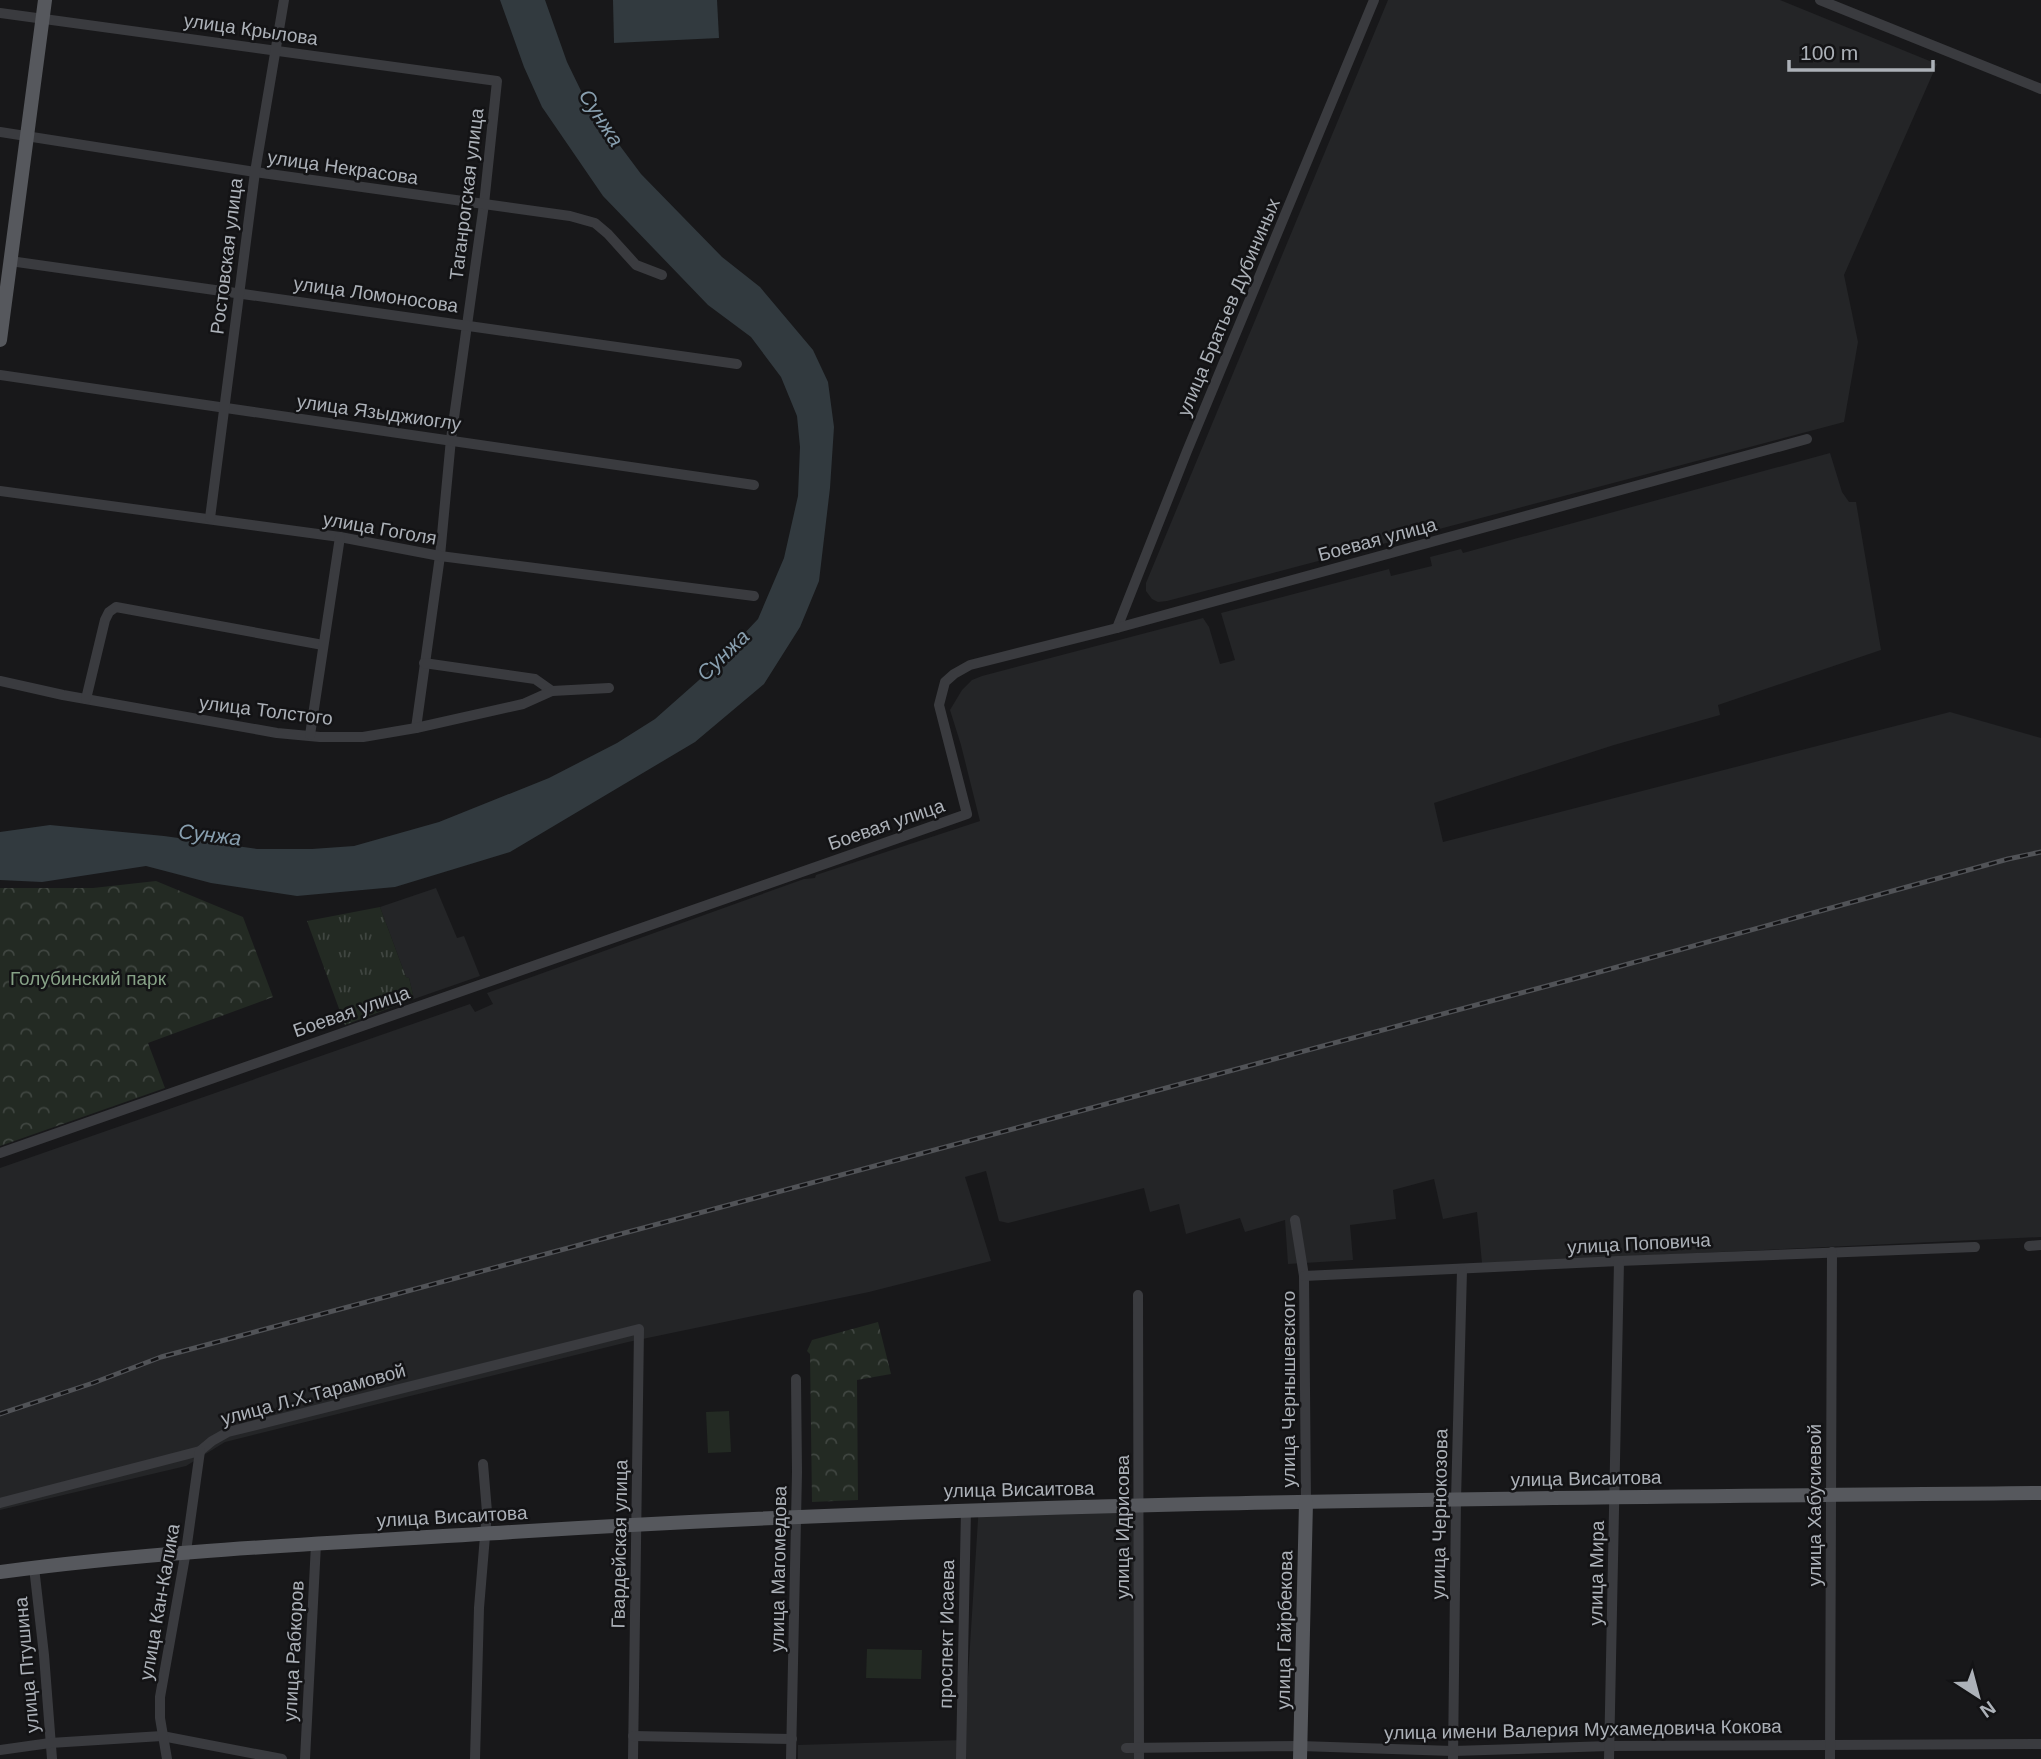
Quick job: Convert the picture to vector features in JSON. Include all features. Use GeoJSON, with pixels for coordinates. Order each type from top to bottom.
{"type":"FeatureCollection","features":[{"type":"Feature","properties":{"kind":"main road"},"geometry":{"type":"LineString","coordinates":[[0,340],[45,0]]}},
{"type":"Feature","properties":{"kind":"main road","name":"улица Висаитова"},"geometry":{"type":"LineString","coordinates":[[0,1572],[186,1552],[637,1524],[966,1509],[1615,1497],[2041,1493]]}},
{"type":"Feature","properties":{"kind":"main road","name":"улица Гайрбекова"},"geometry":{"type":"LineString","coordinates":[[1300,1753],[1306,1502]]}},
{"type":"Feature","properties":{"kind":"street","name":"Ростовская улица"},"geometry":{"type":"LineString","coordinates":[[209,518],[255,172],[284,0]]}},
{"type":"Feature","properties":{"kind":"street","name":"улица Братьев Дубининых"},"geometry":{"type":"LineString","coordinates":[[1117,628],[1187,451],[1374,0]]}},
{"type":"Feature","properties":{"kind":"street"},"geometry":{"type":"LineString","coordinates":[[1820,0],[2041,89]]}},
{"type":"Feature","properties":{"kind":"street","name":"улица Крылова"},"geometry":{"type":"LineString","coordinates":[[0,13],[496,80]]}},
{"type":"Feature","properties":{"kind":"street","name":"Таганрогская улица"},"geometry":{"type":"LineString","coordinates":[[416,728],[440,556],[451,439],[484,204],[496,80]]}},
{"type":"Feature","properties":{"kind":"street","name":"улица Некрасова"},"geometry":{"type":"LineString","coordinates":[[0,132],[255,172],[570,216],[594,223],[608,234],[636,265],[662,275]]}},
{"type":"Feature","properties":{"kind":"street","name":"улица Ломоносова"},"geometry":{"type":"LineString","coordinates":[[10,261],[737,364]]}},
{"type":"Feature","properties":{"kind":"street","name":"улица Языджиоглу"},"geometry":{"type":"LineString","coordinates":[[0,375],[754,485]]}},
{"type":"Feature","properties":{"kind":"street","name":"Боевая улица"},"geometry":{"type":"LineString","coordinates":[[0,1153],[967,814],[939,705],[945,682],[970,665],[1117,628],[1807,439]]}},
{"type":"Feature","properties":{"kind":"street","name":"улица Гоголя"},"geometry":{"type":"LineString","coordinates":[[0,491],[340,537],[440,556],[754,596]]}},
{"type":"Feature","properties":{"kind":"street"},"geometry":{"type":"LineString","coordinates":[[310,735],[340,537]]}},
{"type":"Feature","properties":{"kind":"street"},"geometry":{"type":"LineString","coordinates":[[86,699],[105,620],[109,612],[116,607],[323,645]]}},
{"type":"Feature","properties":{"kind":"street"},"geometry":{"type":"LineString","coordinates":[[425,663],[535,679],[552,691]]}},
{"type":"Feature","properties":{"kind":"street","name":"улица Толстого"},"geometry":{"type":"LineString","coordinates":[[0,681],[277,733],[363,737],[523,704],[552,691],[609,688]]}},
{"type":"Feature","properties":{"kind":"street","name":"улица Чернышевского"},"geometry":{"type":"LineString","coordinates":[[1295,1220],[1304,1276],[1306,1502]]}},
{"type":"Feature","properties":{"kind":"street"},"geometry":{"type":"LineString","coordinates":[[2029,1246],[2041,1245]]}},
{"type":"Feature","properties":{"kind":"street","name":"улица Поповича"},"geometry":{"type":"LineString","coordinates":[[1304,1276],[1975,1247]]}},
{"type":"Feature","properties":{"kind":"street","name":"улица Хабусиевой"},"geometry":{"type":"LineString","coordinates":[[1830,1759],[1832,1252]]}},
{"type":"Feature","properties":{"kind":"street","name":"улица Мира"},"geometry":{"type":"LineString","coordinates":[[1609,1759],[1619,1261]]}},
{"type":"Feature","properties":{"kind":"street","name":"улица Чернокозова"},"geometry":{"type":"LineString","coordinates":[[1453,1755],[1462,1270]]}},
{"type":"Feature","properties":{"kind":"street","name":"улица Идрисова"},"geometry":{"type":"LineString","coordinates":[[1138,1295],[1139,1754]]}},
{"type":"Feature","properties":{"kind":"street","name":"улица Л.Х.Тарамовой"},"geometry":{"type":"LineString","coordinates":[[0,1503],[200,1451],[229,1432],[639,1329]]}},
{"type":"Feature","properties":{"kind":"street","name":"Гвардейская улица"},"geometry":{"type":"LineString","coordinates":[[633,1759],[639,1329]]}},
{"type":"Feature","properties":{"kind":"street","name":"улица Магомедова"},"geometry":{"type":"LineString","coordinates":[[791,1759],[797,1472],[796,1379]]}},
{"type":"Feature","properties":{"kind":"street","name":"улица Кан-Калика"},"geometry":{"type":"LineString","coordinates":[[167,1759],[162,1736],[160,1697],[186,1552],[200,1451]]}},
{"type":"Feature","properties":{"kind":"street"},"geometry":{"type":"LineString","coordinates":[[475,1759],[479,1608],[487,1512],[483,1464]]}},
{"type":"Feature","properties":{"kind":"street","name":"проспект Исаева"},"geometry":{"type":"LineString","coordinates":[[961,1759],[966,1509]]}},
{"type":"Feature","properties":{"kind":"street","name":"улица Рабкоров"},"geometry":{"type":"LineString","coordinates":[[305,1759],[316,1544]]}},
{"type":"Feature","properties":{"kind":"street","name":"улица Птушина"},"geometry":{"type":"LineString","coordinates":[[34,1567],[52,1759]]}},
{"type":"Feature","properties":{"kind":"street"},"geometry":{"type":"LineString","coordinates":[[0,1750],[50,1743],[162,1736],[282,1759]]}},
{"type":"Feature","properties":{"kind":"street"},"geometry":{"type":"LineString","coordinates":[[633,1736],[792,1738]]}},
{"type":"Feature","properties":{"kind":"street","name":"улица имени Валерия Мухамедовича Кокова"},"geometry":{"type":"LineString","coordinates":[[1126,1748],[1139,1754],[1453,1755],[1610,1746],[2041,1744]]}},
{"type":"Feature","properties":{"kind":"shaded area"},"geometry":{"type":"Polygon","coordinates":[[[500,0],[545,0],[567,62],[585,99],[641,174],[722,257],[760,287],[813,350],[828,382],[834,427],[819,581],[800,627],[764,684],[695,742],[510,852],[395,887],[297,896],[211,883],[146,866],[42,882],[0,880],[0,832],[50,825],[164,836],[257,849],[312,849],[354,846],[439,822],[549,778],[617,743],[655,719],[707,673],[758,619],[784,558],[798,496],[800,447],[797,416],[781,377],[751,337],[708,305],[603,196],[542,107],[524,67],[500,0]]]}},
{"type":"Feature","properties":{"kind":"shaded area"},"geometry":{"type":"Polygon","coordinates":[[[613,0],[717,0],[719,38],[614,43],[613,0]]]}},
{"type":"Feature","properties":{"kind":"shaded area"},"geometry":{"type":"Polygon","coordinates":[[[1388,0],[1780,0],[1937,64],[1844,275],[1858,342],[1844,422],[1158,602],[1146,591],[1146,583],[1388,0]]]}},
{"type":"Feature","properties":{"kind":"shaded area"},"geometry":{"type":"Polygon","coordinates":[[[1830,453],[1842,492],[1849,502],[1856,502],[1881,650],[1718,705],[1720,715],[1614,745],[1434,803],[1443,842],[1950,712],[2041,738],[2041,1237],[1482,1263],[1477,1212],[1443,1219],[1434,1179],[1393,1190],[1396,1219],[1350,1225],[1353,1260],[1288,1264],[1285,1220],[1245,1232],[1240,1218],[1186,1234],[1179,1204],[1150,1212],[1144,1188],[1008,1223],[999,1221],[986,1171],[965,1177],[991,1261],[869,1292],[628,1342],[225,1442],[186,1466],[0,1510],[0,1168],[470,1004],[475,1012],[493,1004],[487,993],[804,879],[815,878],[816,875],[980,821],[950,710],[962,690],[972,680],[982,676],[1203,618],[1209,627],[1220,664],[1228,662],[1235,660],[1221,613],[1389,569],[1391,576],[1432,566],[1430,557],[1461,549],[1463,553],[1830,453]]]}},
{"type":"Feature","properties":{"kind":"shaded area"},"geometry":{"type":"Polygon","coordinates":[[[436,888],[457,938],[464,936],[480,976],[414,999],[409,978],[406,977],[380,907],[436,888]]]}},
{"type":"Feature","properties":{"kind":"shaded area"},"geometry":{"type":"Polygon","coordinates":[[[1141,1498],[1139,1759],[798,1759],[798,1745],[964,1740],[979,1504],[1141,1498]]]}},
{"type":"Feature","properties":{"kind":"green space","name":"Голубинский парк"},"geometry":{"type":"Polygon","coordinates":[[[156,881],[243,917],[273,997],[148,1043],[165,1088],[0,1146],[0,888],[93,888],[156,881]]]}},
{"type":"Feature","properties":{"kind":"green space"},"geometry":{"type":"Polygon","coordinates":[[[380,907],[406,977],[409,978],[414,999],[345,1025],[307,921],[380,907]]]}},
{"type":"Feature","properties":{"kind":"green space"},"geometry":{"type":"Polygon","coordinates":[[[878,1322],[891,1374],[857,1380],[858,1500],[812,1502],[810,1354],[807,1351],[812,1340],[878,1322]]]}},
{"type":"Feature","properties":{"kind":"green space"},"geometry":{"type":"Polygon","coordinates":[[[729,1411],[731,1452],[708,1453],[706,1412],[729,1411]]]}},
{"type":"Feature","properties":{"kind":"green space"},"geometry":{"type":"Polygon","coordinates":[[[867,1649],[922,1650],[921,1679],[866,1678],[867,1649]]]}},
{"type":"Feature","properties":{"kind":"railway"},"geometry":{"type":"LineString","coordinates":[[0,1414],[161,1357],[2041,852]]}},
{"type":"Feature","properties":{"kind":"water label","name":"Сунжа"},"geometry":{"type":"Point","coordinates":[601,118]}},
{"type":"Feature","properties":{"kind":"water label","name":"Сунжа"},"geometry":{"type":"Point","coordinates":[723,655]}},
{"type":"Feature","properties":{"kind":"water label","name":"Сунжа"},"geometry":{"type":"Point","coordinates":[210,835]}}]}
